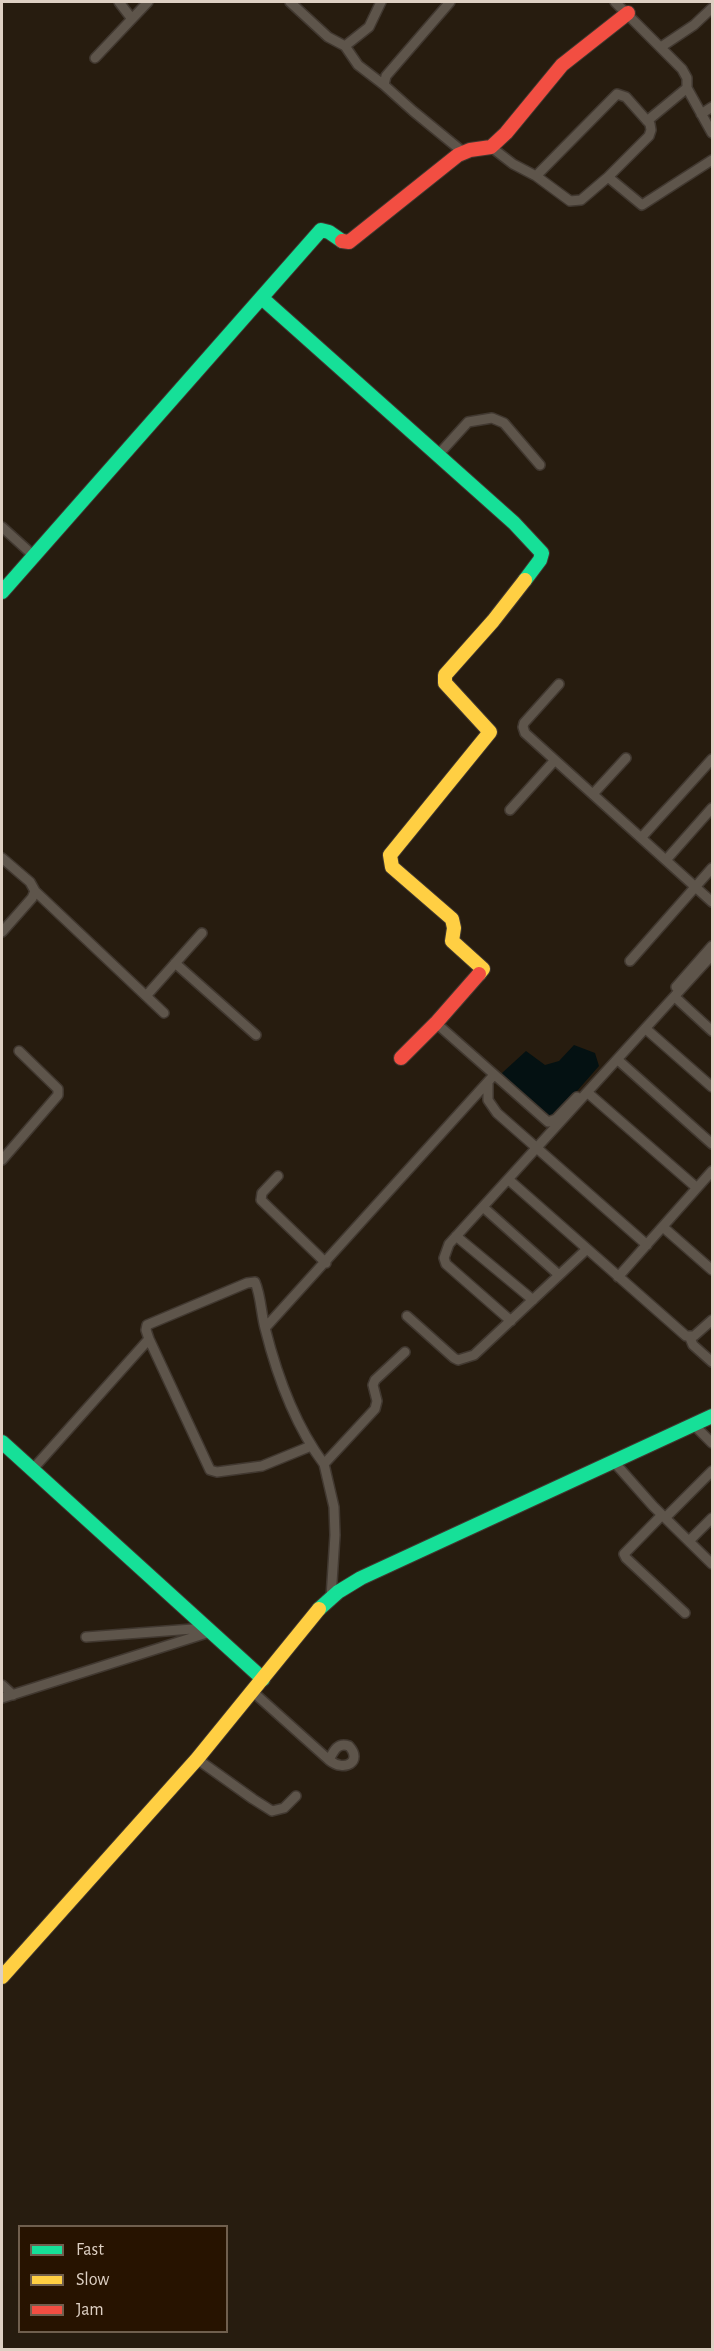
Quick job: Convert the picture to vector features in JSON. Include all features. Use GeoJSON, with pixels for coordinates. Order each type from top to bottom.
{"type":"FeatureCollection","features":[{"type":"Feature","properties":{"kind":"street"},"geometry":{"type":"LineString","coordinates":[[119,2],[132,19]]}},
{"type":"Feature","properties":{"kind":"street"},"geometry":{"type":"LineString","coordinates":[[95,58],[148,2]]}},
{"type":"Feature","properties":{"kind":"street"},"geometry":{"type":"LineString","coordinates":[[290,2],[328,37],[345,46],[358,65],[463,152]]}},
{"type":"Feature","properties":{"kind":"street"},"geometry":{"type":"LineString","coordinates":[[345,46],[369,27],[381,2]]}},
{"type":"Feature","properties":{"kind":"street"},"geometry":{"type":"LineString","coordinates":[[384,85],[386,76],[450,2]]}},
{"type":"Feature","properties":{"kind":"street"},"geometry":{"type":"LineString","coordinates":[[615,2],[682,69],[687,78],[687,88],[712,133]]}},
{"type":"Feature","properties":{"kind":"street"},"geometry":{"type":"LineString","coordinates":[[661,47],[694,25],[712,8]]}},
{"type":"Feature","properties":{"kind":"street"},"geometry":{"type":"LineString","coordinates":[[2,592],[321,230],[328,231],[340,242],[349,242],[463,152],[490,147],[506,134],[569,58],[628,13]]}},
{"type":"Feature","properties":{"kind":"street"},"geometry":{"type":"LineString","coordinates":[[647,121],[687,88]]}},
{"type":"Feature","properties":{"kind":"street"},"geometry":{"type":"LineString","coordinates":[[490,147],[570,201],[576,201],[581,200],[608,177],[649,136],[651,130],[647,121],[626,97],[617,94],[536,176]]}},
{"type":"Feature","properties":{"kind":"street"},"geometry":{"type":"LineString","coordinates":[[701,114],[712,107]]}},
{"type":"Feature","properties":{"kind":"street"},"geometry":{"type":"LineString","coordinates":[[608,177],[642,205],[712,160]]}},
{"type":"Feature","properties":{"kind":"street"},"geometry":{"type":"LineString","coordinates":[[262,299],[438,455],[533,542],[542,555],[493,621],[443,679],[490,732],[390,855],[392,867],[452,919],[454,924],[452,941],[483,966],[483,972],[401,1059]]}},
{"type":"Feature","properties":{"kind":"street"},"geometry":{"type":"LineString","coordinates":[[438,455],[468,422],[492,418],[504,423],[540,465]]}},
{"type":"Feature","properties":{"kind":"street"},"geometry":{"type":"LineString","coordinates":[[2,527],[34,556]]}},
{"type":"Feature","properties":{"kind":"street"},"geometry":{"type":"LineString","coordinates":[[559,684],[523,727],[529,736],[712,902]]}},
{"type":"Feature","properties":{"kind":"street"},"geometry":{"type":"LineString","coordinates":[[593,794],[626,758]]}},
{"type":"Feature","properties":{"kind":"street"},"geometry":{"type":"LineString","coordinates":[[641,838],[712,759]]}},
{"type":"Feature","properties":{"kind":"street"},"geometry":{"type":"LineString","coordinates":[[510,810],[555,760]]}},
{"type":"Feature","properties":{"kind":"street"},"geometry":{"type":"LineString","coordinates":[[666,860],[712,808]]}},
{"type":"Feature","properties":{"kind":"street"},"geometry":{"type":"LineString","coordinates":[[2,858],[30,882],[35,891],[164,1013]]}},
{"type":"Feature","properties":{"kind":"street"},"geometry":{"type":"LineString","coordinates":[[630,961],[712,868]]}},
{"type":"Feature","properties":{"kind":"street"},"geometry":{"type":"LineString","coordinates":[[2,932],[32,898],[35,891]]}},
{"type":"Feature","properties":{"kind":"street"},"geometry":{"type":"LineString","coordinates":[[146,996],[202,933]]}},
{"type":"Feature","properties":{"kind":"street"},"geometry":{"type":"LineString","coordinates":[[436,1023],[491,1078],[544,1119],[552,1122],[712,946]]}},
{"type":"Feature","properties":{"kind":"street"},"geometry":{"type":"LineString","coordinates":[[511,1321],[446,1264],[446,1252],[456,1236],[538,1149],[712,955]]}},
{"type":"Feature","properties":{"kind":"street"},"geometry":{"type":"LineString","coordinates":[[175,963],[256,1035]]}},
{"type":"Feature","properties":{"kind":"street"},"geometry":{"type":"LineString","coordinates":[[704,965],[712,973]]}},
{"type":"Feature","properties":{"kind":"street"},"geometry":{"type":"LineString","coordinates":[[675,997],[712,1031]]}},
{"type":"Feature","properties":{"kind":"street"},"geometry":{"type":"LineString","coordinates":[[646,1029],[712,1087]]}},
{"type":"Feature","properties":{"kind":"street"},"geometry":{"type":"LineString","coordinates":[[2,1160],[58,1095],[58,1089],[19,1051]]}},
{"type":"Feature","properties":{"kind":"street"},"geometry":{"type":"LineString","coordinates":[[618,1060],[712,1144]]}},
{"type":"Feature","properties":{"kind":"street"},"geometry":{"type":"LineString","coordinates":[[491,1078],[487,1097],[497,1113],[647,1245]]}},
{"type":"Feature","properties":{"kind":"street"},"geometry":{"type":"LineString","coordinates":[[265,1328],[491,1078]]}},
{"type":"Feature","properties":{"kind":"street"},"geometry":{"type":"LineString","coordinates":[[588,1094],[697,1188]]}},
{"type":"Feature","properties":{"kind":"street"},"geometry":{"type":"LineString","coordinates":[[618,1277],[712,1171]]}},
{"type":"Feature","properties":{"kind":"street"},"geometry":{"type":"LineString","coordinates":[[278,1176],[262,1193],[261,1200],[326,1263]]}},
{"type":"Feature","properties":{"kind":"street"},"geometry":{"type":"LineString","coordinates":[[509,1180],[690,1338],[693,1345],[712,1362]]}},
{"type":"Feature","properties":{"kind":"street"},"geometry":{"type":"LineString","coordinates":[[483,1207],[559,1275]]}},
{"type":"Feature","properties":{"kind":"street"},"geometry":{"type":"LineString","coordinates":[[663,1227],[712,1270]]}},
{"type":"Feature","properties":{"kind":"street"},"geometry":{"type":"LineString","coordinates":[[456,1236],[532,1300]]}},
{"type":"Feature","properties":{"kind":"street"},"geometry":{"type":"LineString","coordinates":[[407,1316],[458,1360],[474,1355],[587,1249]]}},
{"type":"Feature","properties":{"kind":"street"},"geometry":{"type":"LineString","coordinates":[[311,1446],[262,1466],[218,1472],[210,1470],[149,1339],[147,1325],[251,1281],[256,1285],[265,1328],[289,1403],[311,1446],[324,1464],[332,1494],[335,1518],[331,1598]]}},
{"type":"Feature","properties":{"kind":"street"},"geometry":{"type":"LineString","coordinates":[[690,1338],[712,1320]]}},
{"type":"Feature","properties":{"kind":"street"},"geometry":{"type":"LineString","coordinates":[[32,1470],[149,1339]]}},
{"type":"Feature","properties":{"kind":"street"},"geometry":{"type":"LineString","coordinates":[[324,1464],[375,1409],[377,1401],[373,1385],[375,1380],[405,1352]]}},
{"type":"Feature","properties":{"kind":"street"},"geometry":{"type":"LineString","coordinates":[[2,1977],[197,1759],[331,1598],[361,1578],[712,1416]]}},
{"type":"Feature","properties":{"kind":"street"},"geometry":{"type":"LineString","coordinates":[[694,1425],[712,1443]]}},
{"type":"Feature","properties":{"kind":"street"},"geometry":{"type":"LineString","coordinates":[[2,1442],[262,1679]]}},
{"type":"Feature","properties":{"kind":"street"},"geometry":{"type":"LineString","coordinates":[[614,1462],[712,1564]]}},
{"type":"Feature","properties":{"kind":"street"},"geometry":{"type":"LineString","coordinates":[[685,1612],[624,1554],[712,1471]]}},
{"type":"Feature","properties":{"kind":"street"},"geometry":{"type":"LineString","coordinates":[[688,1541],[712,1518]]}},
{"type":"Feature","properties":{"kind":"street"},"geometry":{"type":"LineString","coordinates":[[86,1637],[208,1630]]}},
{"type":"Feature","properties":{"kind":"street"},"geometry":{"type":"LineString","coordinates":[[2,1698],[208,1630]]}},
{"type":"Feature","properties":{"kind":"street"},"geometry":{"type":"LineString","coordinates":[[2,1685],[13,1695]]}},
{"type":"Feature","properties":{"kind":"street"},"geometry":{"type":"LineString","coordinates":[[252,1692],[329,1760]]}},
{"type":"Feature","properties":{"kind":"street"},"geometry":{"type":"LineString","coordinates":[[197,1759],[252,1800],[272,1811],[284,1808],[296,1797]]}},
{"type":"Feature","properties":{"kind":"shaded area"},"geometry":{"type":"Polygon","coordinates":[[[574,1045],[595,1053],[599,1066],[556,1115],[540,1115],[504,1083],[502,1073],[526,1051],[545,1065],[559,1061],[574,1045]]]}},
{"type":"Feature","properties":{"kind":"traffic: fast"},"geometry":{"type":"LineString","coordinates":[[2,592],[321,230],[329,232],[342,241]]}},
{"type":"Feature","properties":{"kind":"traffic: fast"},"geometry":{"type":"LineString","coordinates":[[263,299],[514,523],[542,553],[540,560],[525,580]]}},
{"type":"Feature","properties":{"kind":"traffic: fast"},"geometry":{"type":"LineString","coordinates":[[319,1609],[338,1592],[361,1578],[712,1416]]}},
{"type":"Feature","properties":{"kind":"traffic: fast"},"geometry":{"type":"LineString","coordinates":[[2,1442],[263,1679]]}},
{"type":"Feature","properties":{"kind":"traffic: slow"},"geometry":{"type":"LineString","coordinates":[[479,974],[483,969],[452,941],[454,928],[452,919],[392,867],[390,855],[490,732],[445,683],[445,675],[493,621],[525,580]]}},
{"type":"Feature","properties":{"kind":"traffic: slow"},"geometry":{"type":"LineString","coordinates":[[2,1977],[197,1759],[319,1609]]}},
{"type":"Feature","properties":{"kind":"traffic: jam"},"geometry":{"type":"LineString","coordinates":[[342,241],[349,242],[458,155],[470,150],[491,147],[506,133],[562,65],[628,13]]}},
{"type":"Feature","properties":{"kind":"traffic: jam"},"geometry":{"type":"LineString","coordinates":[[401,1058],[436,1023],[479,974]]}}]}
